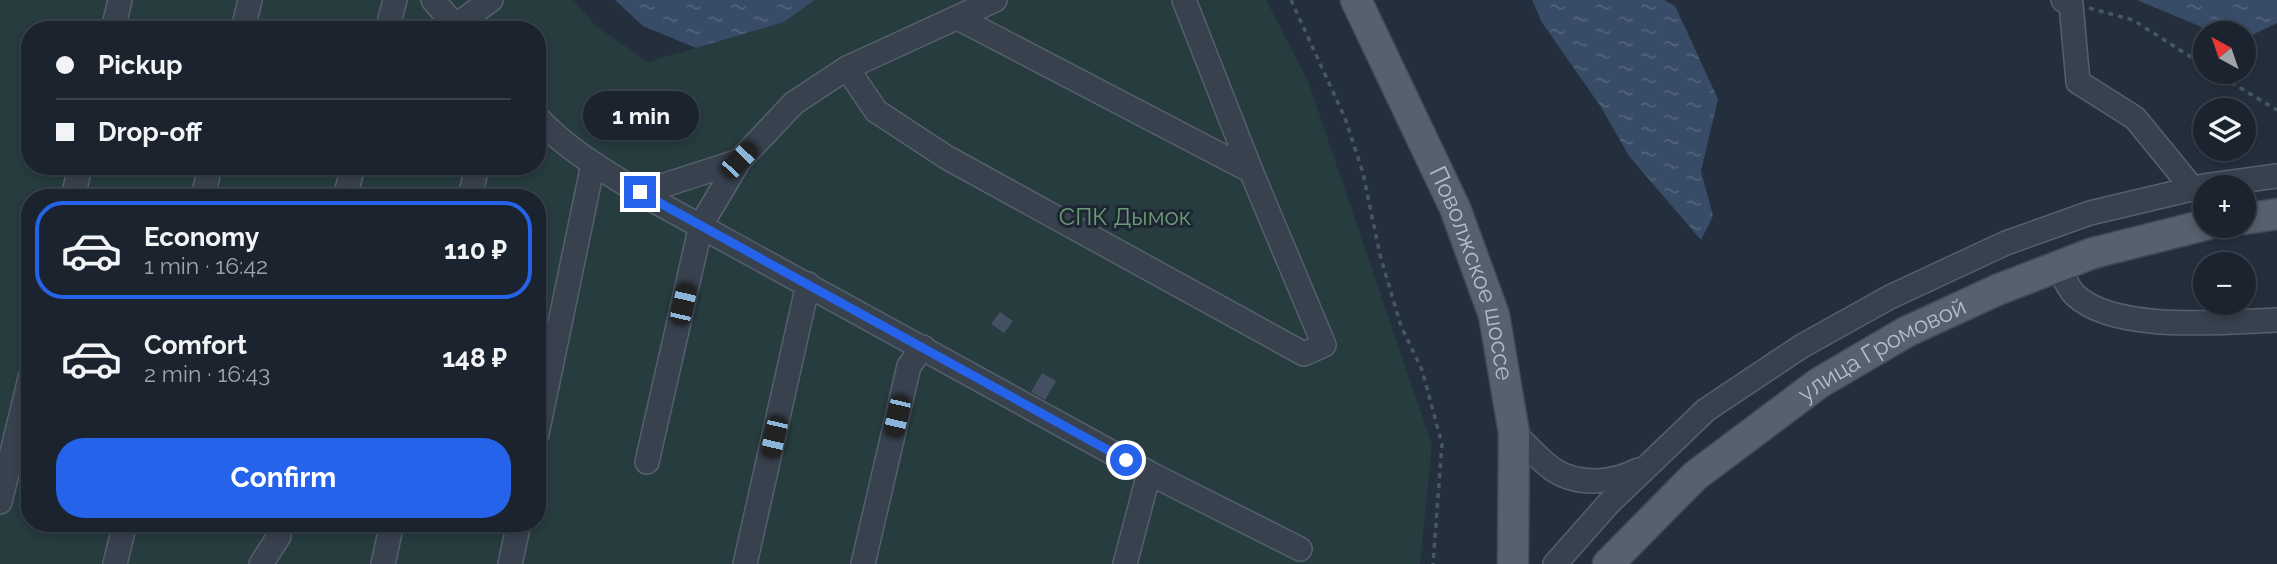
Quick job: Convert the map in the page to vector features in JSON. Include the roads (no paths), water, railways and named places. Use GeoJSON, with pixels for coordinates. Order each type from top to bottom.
{"type":"FeatureCollection","features":[{"type":"Feature","properties":{"kind":"main road","name":"Поволжское шоссе"},"geometry":{"type":"LineString","coordinates":[[1356,0],[1455,208],[1494,315],[1514,433],[1513,564]]}},
{"type":"Feature","properties":{"kind":"main road"},"geometry":{"type":"LineString","coordinates":[[2256,217],[2277,214]]}},
{"type":"Feature","properties":{"kind":"main road","name":"улица Громовой"},"geometry":{"type":"LineString","coordinates":[[1608,564],[1695,477],[1819,383],[1906,332],[2093,254],[2193,228]]}},
{"type":"Feature","properties":{"kind":"street"},"geometry":{"type":"LineString","coordinates":[[115,21],[120,0]]}},
{"type":"Feature","properties":{"kind":"street"},"geometry":{"type":"LineString","coordinates":[[245,21],[250,0]]}},
{"type":"Feature","properties":{"kind":"street"},"geometry":{"type":"LineString","coordinates":[[389,21],[395,0]]}},
{"type":"Feature","properties":{"kind":"street"},"geometry":{"type":"LineString","coordinates":[[433,0],[451,21]]}},
{"type":"Feature","properties":{"kind":"street"},"geometry":{"type":"LineString","coordinates":[[466,21],[491,0]]}},
{"type":"Feature","properties":{"kind":"street"},"geometry":{"type":"LineString","coordinates":[[647,461],[701,225],[739,160],[794,103],[846,68],[995,0]]}},
{"type":"Feature","properties":{"kind":"street"},"geometry":{"type":"LineString","coordinates":[[846,68],[876,111],[946,157],[1304,354],[1324,345],[1251,172],[1184,0]]}},
{"type":"Feature","properties":{"kind":"street"},"geometry":{"type":"LineString","coordinates":[[1555,564],[1609,503],[1706,410],[1802,346],[1890,297],[2006,243],[2090,213],[2193,189],[2135,118],[2078,82],[2067,2]]}},
{"type":"Feature","properties":{"kind":"street"},"geometry":{"type":"LineString","coordinates":[[958,18],[1251,172]]}},
{"type":"Feature","properties":{"kind":"street"},"geometry":{"type":"LineString","coordinates":[[546,127],[593,164],[640,192],[1149,472],[1300,549]]}},
{"type":"Feature","properties":{"kind":"street"},"geometry":{"type":"LineString","coordinates":[[640,192],[739,160]]}},
{"type":"Feature","properties":{"kind":"street"},"geometry":{"type":"LineString","coordinates":[[546,391],[593,164]]}},
{"type":"Feature","properties":{"kind":"street"},"geometry":{"type":"LineString","coordinates":[[2256,179],[2277,176]]}},
{"type":"Feature","properties":{"kind":"street"},"geometry":{"type":"LineString","coordinates":[[2059,267],[2067,285],[2077,296],[2100,310],[2156,322],[2277,320]]}},
{"type":"Feature","properties":{"kind":"street"},"geometry":{"type":"LineString","coordinates":[[746,564],[808,284]]}},
{"type":"Feature","properties":{"kind":"street"},"geometry":{"type":"LineString","coordinates":[[863,564],[909,366],[923,348]]}},
{"type":"Feature","properties":{"kind":"street"},"geometry":{"type":"LineString","coordinates":[[0,502],[21,415]]}},
{"type":"Feature","properties":{"kind":"street"},"geometry":{"type":"LineString","coordinates":[[1514,433],[1555,471],[1588,482],[1625,478],[1650,464]]}},
{"type":"Feature","properties":{"kind":"street"},"geometry":{"type":"LineString","coordinates":[[1125,564],[1149,472]]}},
{"type":"Feature","properties":{"kind":"street"},"geometry":{"type":"LineString","coordinates":[[115,564],[123,532]]}},
{"type":"Feature","properties":{"kind":"street"},"geometry":{"type":"LineString","coordinates":[[261,564],[279,532]]}},
{"type":"Feature","properties":{"kind":"street"},"geometry":{"type":"LineString","coordinates":[[383,564],[390,532]]}},
{"type":"Feature","properties":{"kind":"street"},"geometry":{"type":"LineString","coordinates":[[510,564],[517,532]]}},
{"type":"Feature","properties":{"kind":"water"},"geometry":{"type":"Polygon","coordinates":[[[615,0],[815,0],[784,22],[696,48],[643,26],[615,0]]]}},
{"type":"Feature","properties":{"kind":"water"},"geometry":{"type":"Polygon","coordinates":[[[1532,0],[1664,0],[1675,6],[1718,99],[1701,171],[1713,216],[1701,240],[1629,156],[1601,107],[1543,24],[1532,0]]]}},
{"type":"Feature","properties":{"kind":"water"},"geometry":{"type":"Polygon","coordinates":[[[2137,0],[2277,0],[2277,23],[2256,33],[2256,21],[2193,21],[2193,23],[2137,0]]]}},
{"type":"Feature","properties":{"kind":"park label","name":"СПК Дымок"},"geometry":{"type":"Point","coordinates":[1125,217]}}]}
